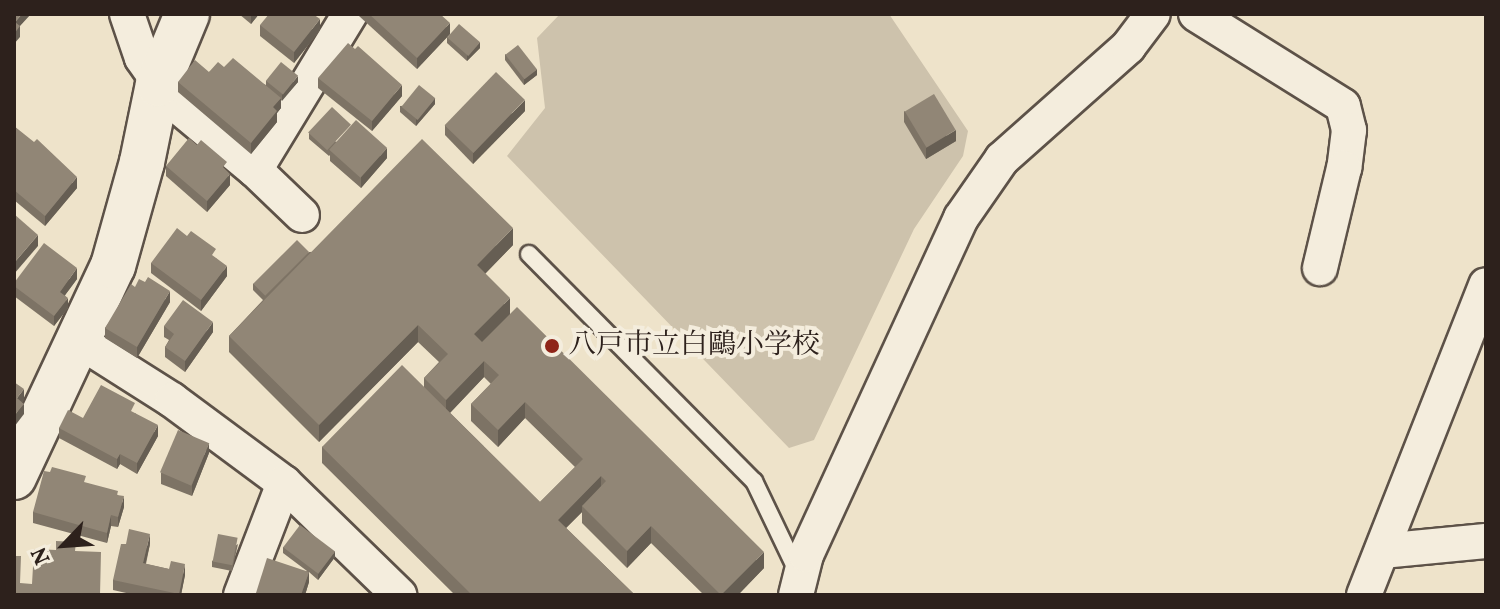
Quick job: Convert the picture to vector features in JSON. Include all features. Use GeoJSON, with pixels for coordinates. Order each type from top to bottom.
{"type":"FeatureCollection","features":[{"type":"Feature","properties":{"kind":"street"},"geometry":{"type":"LineString","coordinates":[[127,14],[142,58],[173,102],[255,170],[302,215]]}},
{"type":"Feature","properties":{"kind":"street"},"geometry":{"type":"LineString","coordinates":[[14,477],[113,266],[142,162],[158,84],[187,14]]}},
{"type":"Feature","properties":{"kind":"street"},"geometry":{"type":"LineString","coordinates":[[255,170],[350,14]]}},
{"type":"Feature","properties":{"kind":"street"},"geometry":{"type":"LineString","coordinates":[[798,586],[806,555],[961,218],[1002,159],[1128,47],[1153,14]]}},
{"type":"Feature","properties":{"kind":"street"},"geometry":{"type":"LineString","coordinates":[[1196,14],[1343,106],[1349,130],[1344,168],[1320,268]]}},
{"type":"Feature","properties":{"kind":"street"},"geometry":{"type":"LineString","coordinates":[[1364,595],[1486,285]]}},
{"type":"Feature","properties":{"kind":"street"},"geometry":{"type":"LineString","coordinates":[[79,341],[172,400],[284,483],[399,595]]}},
{"type":"Feature","properties":{"kind":"street"},"geometry":{"type":"LineString","coordinates":[[241,595],[284,483]]}},
{"type":"Feature","properties":{"kind":"street"},"geometry":{"type":"LineString","coordinates":[[1382,551],[1486,541]]}},
{"type":"Feature","properties":{"kind":"lane"},"geometry":{"type":"LineString","coordinates":[[529,254],[754,481],[798,586]]}},
{"type":"Feature","properties":{"kind":"shaded area"},"geometry":{"type":"Polygon","coordinates":[[[560,14],[889,14],[968,131],[963,156],[914,229],[814,440],[789,448],[507,156],[545,108],[537,38],[560,14]]]}},
{"type":"Feature","properties":{"kind":"building"},"geometry":{"type":"Polygon","coordinates":[[[14,14],[22,14],[15,22],[20,26],[14,34],[14,14]]]}},
{"type":"Feature","properties":{"kind":"building"},"geometry":{"type":"Polygon","coordinates":[[[269,14],[313,14],[320,19],[294,52],[260,25],[269,14]]]}},
{"type":"Feature","properties":{"kind":"building"},"geometry":{"type":"Polygon","coordinates":[[[369,14],[440,14],[450,23],[417,58],[369,14]]]}},
{"type":"Feature","properties":{"kind":"building"},"geometry":{"type":"Polygon","coordinates":[[[459,24],[480,42],[468,56],[447,38],[459,24]]]}},
{"type":"Feature","properties":{"kind":"building"},"geometry":{"type":"Polygon","coordinates":[[[348,43],[355,49],[358,46],[402,85],[372,121],[318,78],[348,43]]]}},
{"type":"Feature","properties":{"kind":"building"},"geometry":{"type":"Polygon","coordinates":[[[518,45],[537,69],[524,79],[505,55],[518,45]]]}},
{"type":"Feature","properties":{"kind":"building"},"geometry":{"type":"Polygon","coordinates":[[[233,58],[281,98],[273,107],[277,111],[251,143],[178,82],[195,60],[209,72],[218,62],[224,67],[233,58]]]}},
{"type":"Feature","properties":{"kind":"building"},"geometry":{"type":"Polygon","coordinates":[[[281,62],[298,76],[283,94],[266,81],[281,62]]]}},
{"type":"Feature","properties":{"kind":"building"},"geometry":{"type":"Polygon","coordinates":[[[496,72],[525,100],[473,153],[445,125],[496,72]]]}},
{"type":"Feature","properties":{"kind":"building"},"geometry":{"type":"Polygon","coordinates":[[[419,85],[435,98],[418,120],[401,107],[419,85]]]}},
{"type":"Feature","properties":{"kind":"building"},"geometry":{"type":"Polygon","coordinates":[[[934,94],[956,130],[926,148],[905,112],[934,94]]]}},
{"type":"Feature","properties":{"kind":"building"},"geometry":{"type":"Polygon","coordinates":[[[332,107],[351,125],[327,150],[308,133],[332,107]]]}},
{"type":"Feature","properties":{"kind":"building"},"geometry":{"type":"Polygon","coordinates":[[[356,120],[387,148],[360,178],[329,150],[356,120]]]}},
{"type":"Feature","properties":{"kind":"building"},"geometry":{"type":"Polygon","coordinates":[[[14,126],[34,142],[37,139],[77,177],[45,216],[14,190],[14,126]]]}},
{"type":"Feature","properties":{"kind":"building"},"geometry":{"type":"Polygon","coordinates":[[[189,138],[197,145],[201,140],[227,162],[223,167],[230,174],[207,201],[166,166],[189,138]]]}},
{"type":"Feature","properties":{"kind":"building"},"geometry":{"type":"Polygon","coordinates":[[[422,139],[513,228],[477,265],[510,298],[474,334],[482,342],[517,307],[764,552],[721,595],[651,526],[627,551],[582,506],[606,481],[601,476],[558,520],[635,595],[472,595],[322,447],[402,365],[540,502],[583,459],[525,402],[498,430],[471,404],[499,375],[484,361],[446,400],[424,378],[448,354],[418,325],[319,425],[229,336],[422,139]]]}},
{"type":"Feature","properties":{"kind":"building"},"geometry":{"type":"Polygon","coordinates":[[[14,214],[38,235],[14,263],[14,214]]]}},
{"type":"Feature","properties":{"kind":"building"},"geometry":{"type":"Polygon","coordinates":[[[177,228],[187,236],[191,231],[216,249],[212,255],[227,266],[201,300],[151,263],[177,228]]]}},
{"type":"Feature","properties":{"kind":"building"},"geometry":{"type":"Polygon","coordinates":[[[297,240],[309,252],[265,296],[253,284],[297,240]]]}},
{"type":"Feature","properties":{"kind":"building"},"geometry":{"type":"Polygon","coordinates":[[[44,243],[77,268],[60,292],[68,298],[54,316],[14,286],[44,243]]]}},
{"type":"Feature","properties":{"kind":"building"},"geometry":{"type":"Polygon","coordinates":[[[148,277],[170,291],[137,347],[105,328],[131,284],[135,287],[139,279],[145,282],[148,277]]]}},
{"type":"Feature","properties":{"kind":"building"},"geometry":{"type":"Polygon","coordinates":[[[183,300],[213,322],[185,361],[165,347],[174,334],[164,326],[183,300]]]}},
{"type":"Feature","properties":{"kind":"building"},"geometry":{"type":"Polygon","coordinates":[[[14,382],[24,389],[17,398],[24,404],[14,416],[14,382]]]}},
{"type":"Feature","properties":{"kind":"building"},"geometry":{"type":"Polygon","coordinates":[[[101,385],[135,403],[131,411],[158,425],[137,463],[120,454],[117,459],[59,428],[68,410],[83,418],[101,385]]]}},
{"type":"Feature","properties":{"kind":"building"},"geometry":{"type":"Polygon","coordinates":[[[178,430],[209,443],[191,486],[160,472],[178,430]]]}},
{"type":"Feature","properties":{"kind":"building"},"geometry":{"type":"Polygon","coordinates":[[[52,467],[86,476],[84,482],[118,491],[117,495],[124,496],[118,517],[111,515],[107,533],[33,512],[44,471],[50,472],[52,467]]]}},
{"type":"Feature","properties":{"kind":"building"},"geometry":{"type":"Polygon","coordinates":[[[300,525],[335,551],[318,574],[283,547],[300,525]]]}},
{"type":"Feature","properties":{"kind":"building"},"geometry":{"type":"Polygon","coordinates":[[[129,529],[150,534],[143,563],[169,569],[171,561],[185,564],[179,594],[113,580],[121,544],[126,544],[129,529]]]}},
{"type":"Feature","properties":{"kind":"building"},"geometry":{"type":"Polygon","coordinates":[[[218,534],[238,538],[232,565],[213,561],[218,534]]]}},
{"type":"Feature","properties":{"kind":"building"},"geometry":{"type":"Polygon","coordinates":[[[56,541],[76,542],[75,551],[101,552],[100,595],[14,595],[14,556],[21,556],[20,583],[32,584],[34,549],[56,550],[56,541]]]}},
{"type":"Feature","properties":{"kind":"building"},"geometry":{"type":"Polygon","coordinates":[[[267,558],[309,572],[301,595],[256,593],[267,558]]]}},
{"type":"Feature","properties":{"kind":"place","name":"八戸市立白鷗小学校"},"geometry":{"type":"Point","coordinates":[552,346]}}]}
